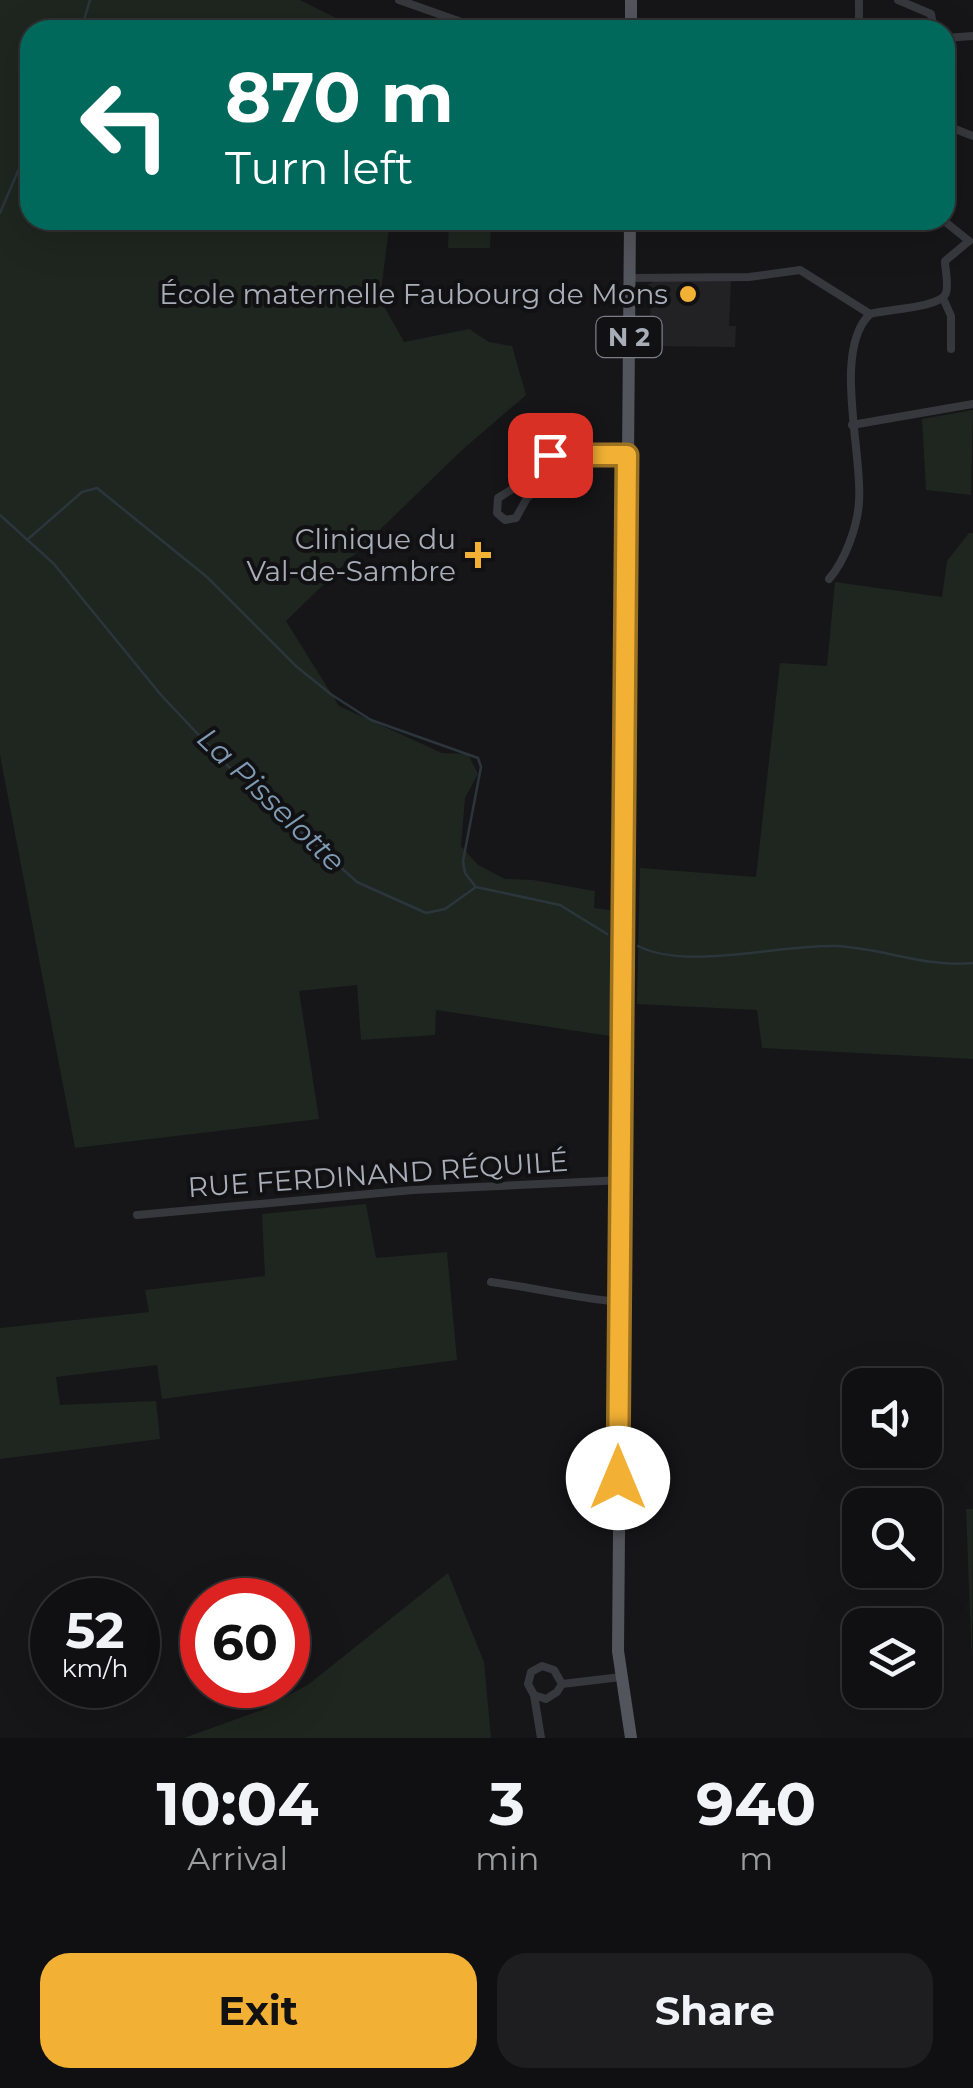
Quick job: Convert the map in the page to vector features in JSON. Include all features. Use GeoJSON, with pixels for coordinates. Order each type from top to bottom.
{"type":"FeatureCollection","features":[{"type":"Feature","properties":{"kind":"main road","name":"N 2"},"geometry":{"type":"LineString","coordinates":[[630,230],[618,1651],[631,1738]]}},
{"type":"Feature","properties":{"kind":"street"},"geometry":{"type":"LineString","coordinates":[[399,0],[456,20]]}},
{"type":"Feature","properties":{"kind":"street"},"geometry":{"type":"LineString","coordinates":[[898,0],[931,14],[932,20]]}},
{"type":"Feature","properties":{"kind":"street"},"geometry":{"type":"LineString","coordinates":[[829,579],[844,552],[859,506],[852,424],[856,339],[864,319],[890,308],[928,305],[943,298],[944,260],[971,242]]}},
{"type":"Feature","properties":{"kind":"street"},"geometry":{"type":"LineString","coordinates":[[630,278],[749,277],[800,270],[870,314]]}},
{"type":"Feature","properties":{"kind":"street"},"geometry":{"type":"LineString","coordinates":[[943,298],[952,316],[950,349]]}},
{"type":"Feature","properties":{"kind":"street"},"geometry":{"type":"LineString","coordinates":[[852,424],[973,404]]}},
{"type":"Feature","properties":{"kind":"street"},"geometry":{"type":"LineString","coordinates":[[576,456],[522,504],[516,518],[500,517],[496,502],[550,455],[627,455]]}},
{"type":"Feature","properties":{"kind":"street"},"geometry":{"type":"LineString","coordinates":[[608,457],[621,465],[628,476]]}},
{"type":"Feature","properties":{"kind":"street"},"geometry":{"type":"LineString","coordinates":[[507,492],[517,495],[522,504]]}},
{"type":"Feature","properties":{"kind":"street","name":"RUE FERDINAND RÉQUILÉ"},"geometry":{"type":"LineString","coordinates":[[137,1216],[413,1190],[623,1180]]}},
{"type":"Feature","properties":{"kind":"street"},"geometry":{"type":"LineString","coordinates":[[491,1282],[560,1291],[571,1298],[620,1302]]}},
{"type":"Feature","properties":{"kind":"street"},"geometry":{"type":"LineString","coordinates":[[541,1738],[534,1695],[528,1684],[532,1672],[542,1666],[554,1670],[562,1684]]}},
{"type":"Feature","properties":{"kind":"street"},"geometry":{"type":"LineString","coordinates":[[562,1684],[620,1677]]}},
{"type":"Feature","properties":{"kind":"street"},"geometry":{"type":"LineString","coordinates":[[534,1695],[546,1698],[562,1684]]}},
{"type":"Feature","properties":{"kind":"shaded area"},"geometry":{"type":"Polygon","coordinates":[[[0,0],[300,0],[340,20],[20,20],[20,230],[389,230],[380,299],[404,342],[469,329],[489,342],[512,346],[526,395],[462,450],[286,621],[339,706],[442,753],[468,754],[478,774],[465,798],[461,846],[478,865],[505,879],[595,891],[594,908],[610,910],[610,1036],[436,1010],[435,1035],[361,1040],[357,985],[299,991],[319,1119],[75,1148],[0,755],[0,0]]]}},
{"type":"Feature","properties":{"kind":"shaded area"},"geometry":{"type":"Polygon","coordinates":[[[449,230],[491,230],[490,248],[448,248],[449,230]]]}},
{"type":"Feature","properties":{"kind":"shaded area"},"geometry":{"type":"Polygon","coordinates":[[[657,280],[731,281],[729,326],[736,326],[735,347],[644,346],[651,301],[646,299],[645,286],[657,280]]]}},
{"type":"Feature","properties":{"kind":"shaded area"},"geometry":{"type":"Polygon","coordinates":[[[973,410],[971,495],[926,490],[922,419],[973,410]]]}},
{"type":"Feature","properties":{"kind":"shaded area"},"geometry":{"type":"Polygon","coordinates":[[[973,533],[973,1059],[762,1048],[757,1010],[637,1004],[640,868],[756,877],[780,663],[827,666],[835,582],[942,597],[947,561],[973,533]]]}},
{"type":"Feature","properties":{"kind":"shaded area"},"geometry":{"type":"Polygon","coordinates":[[[366,1204],[376,1258],[447,1252],[457,1360],[162,1399],[157,1365],[56,1377],[60,1405],[156,1401],[160,1439],[0,1459],[0,1328],[149,1312],[145,1290],[265,1276],[262,1214],[366,1204]]]}},
{"type":"Feature","properties":{"kind":"shaded area"},"geometry":{"type":"Polygon","coordinates":[[[966,1509],[973,1509],[972,1664],[966,1509]]]}},
{"type":"Feature","properties":{"kind":"shaded area"},"geometry":{"type":"Polygon","coordinates":[[[448,1573],[484,1662],[491,1738],[184,1738],[266,1708],[310,1708],[310,1683],[448,1573]]]}},
{"type":"Feature","properties":{"kind":"waterway","name":"La Pisselotte"},"geometry":{"type":"LineString","coordinates":[[84,20],[90,0]]}},
{"type":"Feature","properties":{"kind":"waterway","name":"La Pisselotte"},"geometry":{"type":"LineString","coordinates":[[0,213],[20,166]]}},
{"type":"Feature","properties":{"kind":"waterway"},"geometry":{"type":"LineString","coordinates":[[27,540],[82,492],[97,488],[207,577],[297,667],[332,695],[371,720],[478,758],[481,767],[463,861],[465,873],[475,886]]}},
{"type":"Feature","properties":{"kind":"waterway","name":"La Pisselotte"},"geometry":{"type":"LineString","coordinates":[[0,515],[54,564],[161,695],[228,766],[357,882],[426,913],[445,909],[476,887],[560,905],[607,934]]}},
{"type":"Feature","properties":{"kind":"waterway","name":"La Pisselotte"},"geometry":{"type":"LineString","coordinates":[[638,946],[682,956],[836,946],[938,963],[973,963]]}},
{"type":"Feature","properties":{"kind":"place","name":"École maternelle Faubourg de Mons"},"geometry":{"type":"Point","coordinates":[688,294]}},
{"type":"Feature","properties":{"kind":"place","name":"Clinique du Val-de-Sambre"},"geometry":{"type":"Point","coordinates":[478,555]}},
{"type":"Feature","properties":{"kind":"route"},"geometry":{"type":"LineString","coordinates":[[550,455],[627,455],[618,1478]]}}]}
